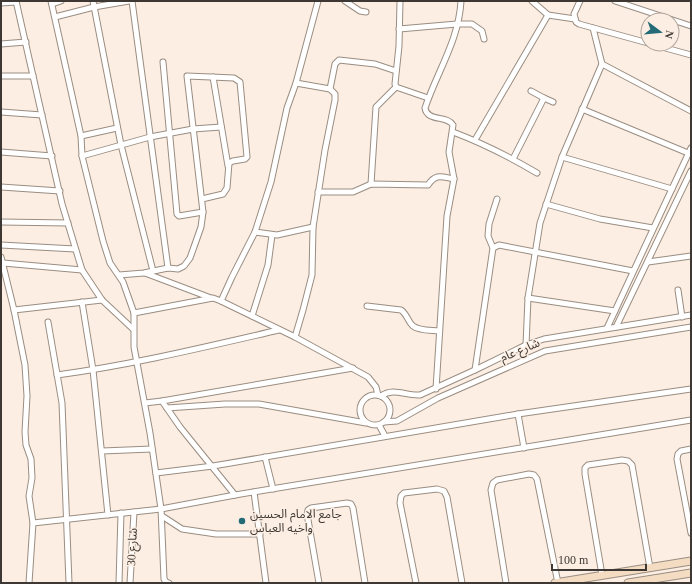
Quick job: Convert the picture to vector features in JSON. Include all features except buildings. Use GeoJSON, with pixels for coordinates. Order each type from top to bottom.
{"type":"FeatureCollection","features":[{"type":"Feature","properties":{"kind":"street"},"geometry":{"type":"LineString","coordinates":[[61,1],[52,2],[81,136],[82,156],[110,263],[126,288],[134,313],[133,329],[136,362],[145,403],[162,516],[164,579],[169,583]]}},
{"type":"Feature","properties":{"kind":"street"},"geometry":{"type":"LineString","coordinates":[[93,1],[121,145],[153,271]]}},
{"type":"Feature","properties":{"kind":"street"},"geometry":{"type":"LineString","coordinates":[[55,17],[131,1],[168,268]]}},
{"type":"Feature","properties":{"kind":"street"},"geometry":{"type":"LineString","coordinates":[[221,301],[255,232],[271,182],[287,108],[296,83],[318,1]]}},
{"type":"Feature","properties":{"kind":"street"},"geometry":{"type":"LineString","coordinates":[[345,1],[360,11],[366,12]]}},
{"type":"Feature","properties":{"kind":"street"},"geometry":{"type":"LineString","coordinates":[[396,87],[400,1]]}},
{"type":"Feature","properties":{"kind":"street"},"geometry":{"type":"LineString","coordinates":[[436,388],[447,216],[454,178],[449,152],[453,126],[451,122],[429,116],[425,108],[428,98],[449,53],[460,13],[461,1]]}},
{"type":"Feature","properties":{"kind":"street"},"geometry":{"type":"LineString","coordinates":[[532,1],[548,15],[575,19],[580,24],[640,41]]}},
{"type":"Feature","properties":{"kind":"street"},"geometry":{"type":"LineString","coordinates":[[575,19],[574,14],[580,1]]}},
{"type":"Feature","properties":{"kind":"street"},"geometry":{"type":"LineString","coordinates":[[615,1],[691,26]]}},
{"type":"Feature","properties":{"kind":"street"},"geometry":{"type":"LineString","coordinates":[[1,3],[16,2],[60,191],[82,270],[102,300],[133,329]]}},
{"type":"Feature","properties":{"kind":"street"},"geometry":{"type":"LineString","coordinates":[[475,140],[548,15]]}},
{"type":"Feature","properties":{"kind":"street"},"geometry":{"type":"LineString","coordinates":[[399,28],[472,24],[482,31],[484,39]]}},
{"type":"Feature","properties":{"kind":"street"},"geometry":{"type":"LineString","coordinates":[[526,345],[528,298],[540,223],[562,157],[602,64],[593,28]]}},
{"type":"Feature","properties":{"kind":"street"},"geometry":{"type":"LineString","coordinates":[[1,44],[26,42]]}},
{"type":"Feature","properties":{"kind":"street"},"geometry":{"type":"LineString","coordinates":[[680,52],[691,55]]}},
{"type":"Feature","properties":{"kind":"street"},"geometry":{"type":"LineString","coordinates":[[330,89],[335,64],[339,60],[375,64],[396,71]]}},
{"type":"Feature","properties":{"kind":"street"},"geometry":{"type":"LineString","coordinates":[[163,62],[177,214],[179,216],[203,212]]}},
{"type":"Feature","properties":{"kind":"street"},"geometry":{"type":"LineString","coordinates":[[602,64],[691,111]]}},
{"type":"Feature","properties":{"kind":"street"},"geometry":{"type":"LineString","coordinates":[[1,76],[33,76]]}},
{"type":"Feature","properties":{"kind":"street"},"geometry":{"type":"LineString","coordinates":[[119,275],[144,273],[168,268],[178,269],[184,266],[190,258],[201,227],[203,212],[202,199],[187,76],[234,78],[240,82],[247,157],[245,159],[232,161],[228,166]]}},
{"type":"Feature","properties":{"kind":"street"},"geometry":{"type":"LineString","coordinates":[[202,199],[223,194],[227,188],[228,166],[213,77]]}},
{"type":"Feature","properties":{"kind":"street"},"geometry":{"type":"LineString","coordinates":[[295,338],[312,275],[313,227],[335,100],[335,94],[330,89],[296,83]]}},
{"type":"Feature","properties":{"kind":"street"},"geometry":{"type":"LineString","coordinates":[[396,87],[428,98]]}},
{"type":"Feature","properties":{"kind":"street"},"geometry":{"type":"LineString","coordinates":[[371,184],[376,107],[396,87]]}},
{"type":"Feature","properties":{"kind":"street"},"geometry":{"type":"LineString","coordinates":[[531,91],[553,102]]}},
{"type":"Feature","properties":{"kind":"street"},"geometry":{"type":"LineString","coordinates":[[513,159],[544,98]]}},
{"type":"Feature","properties":{"kind":"street"},"geometry":{"type":"LineString","coordinates":[[582,110],[688,153]]}},
{"type":"Feature","properties":{"kind":"street"},"geometry":{"type":"LineString","coordinates":[[1,112],[42,115]]}},
{"type":"Feature","properties":{"kind":"street"},"geometry":{"type":"LineString","coordinates":[[82,156],[169,133],[193,129],[221,127]]}},
{"type":"Feature","properties":{"kind":"street"},"geometry":{"type":"LineString","coordinates":[[81,136],[118,128]]}},
{"type":"Feature","properties":{"kind":"street"},"geometry":{"type":"LineString","coordinates":[[453,132],[475,140],[537,173]]}},
{"type":"Feature","properties":{"kind":"street"},"geometry":{"type":"LineString","coordinates":[[607,328],[691,148]]}},
{"type":"Feature","properties":{"kind":"street"},"geometry":{"type":"LineString","coordinates":[[1,152],[52,156]]}},
{"type":"Feature","properties":{"kind":"street"},"geometry":{"type":"LineString","coordinates":[[562,157],[672,189]]}},
{"type":"Feature","properties":{"kind":"street"},"geometry":{"type":"LineString","coordinates":[[616,327],[690,174]]}},
{"type":"Feature","properties":{"kind":"street"},"geometry":{"type":"LineString","coordinates":[[318,192],[354,192],[371,184],[428,185],[437,176],[454,178]]}},
{"type":"Feature","properties":{"kind":"street"},"geometry":{"type":"LineString","coordinates":[[1,187],[60,191]]}},
{"type":"Feature","properties":{"kind":"street"},"geometry":{"type":"LineString","coordinates":[[475,370],[493,248],[488,236],[489,224],[497,199]]}},
{"type":"Feature","properties":{"kind":"street"},"geometry":{"type":"LineString","coordinates":[[546,204],[600,219],[654,228]]}},
{"type":"Feature","properties":{"kind":"street"},"geometry":{"type":"LineString","coordinates":[[1,222],[68,223]]}},
{"type":"Feature","properties":{"kind":"street"},"geometry":{"type":"LineString","coordinates":[[255,232],[277,236],[313,227]]}},
{"type":"Feature","properties":{"kind":"street"},"geometry":{"type":"LineString","coordinates":[[252,316],[268,265],[272,235]]}},
{"type":"Feature","properties":{"kind":"street"},"geometry":{"type":"LineString","coordinates":[[1,245],[75,249]]}},
{"type":"Feature","properties":{"kind":"street"},"geometry":{"type":"LineString","coordinates":[[493,248],[499,245],[633,271]]}},
{"type":"Feature","properties":{"kind":"street"},"geometry":{"type":"LineString","coordinates":[[648,262],[691,256]]}},
{"type":"Feature","properties":{"kind":"street"},"geometry":{"type":"LineString","coordinates":[[1,257],[25,365],[27,396],[25,432],[26,445],[31,459],[32,478],[29,496],[33,523],[29,583]]}},
{"type":"Feature","properties":{"kind":"street"},"geometry":{"type":"LineString","coordinates":[[3,263],[82,270]]}},
{"type":"Feature","properties":{"kind":"street"},"geometry":{"type":"LineString","coordinates":[[144,273],[221,301],[353,368],[368,377],[380,395],[386,399],[390,405],[389,417],[379,425],[372,425],[259,404],[225,404],[167,408]]}},
{"type":"Feature","properties":{"kind":"street"},"geometry":{"type":"LineString","coordinates":[[678,290],[682,317]]}},
{"type":"Feature","properties":{"kind":"street"},"geometry":{"type":"LineString","coordinates":[[134,313],[213,298]]}},
{"type":"Feature","properties":{"kind":"street"},"geometry":{"type":"LineString","coordinates":[[528,298],[615,311]]}},
{"type":"Feature","properties":{"kind":"street"},"geometry":{"type":"LineString","coordinates":[[14,310],[102,300]]}},
{"type":"Feature","properties":{"kind":"street"},"geometry":{"type":"LineString","coordinates":[[82,302],[93,370],[108,514]]}},
{"type":"Feature","properties":{"kind":"street"},"geometry":{"type":"LineString","coordinates":[[367,306],[401,310],[405,313],[412,326],[418,329],[439,331]]}},
{"type":"Feature","properties":{"kind":"street","name":"شارع عام"},"geometry":{"type":"LineString","coordinates":[[380,395],[391,391],[420,395],[526,345],[544,339],[691,315]]}},
{"type":"Feature","properties":{"kind":"street"},"geometry":{"type":"LineString","coordinates":[[48,322],[62,403],[63,454],[68,519],[69,583]]}},
{"type":"Feature","properties":{"kind":"street","name":"شارع عام"},"geometry":{"type":"LineString","coordinates":[[384,422],[397,421],[438,398],[536,354],[554,348],[691,326]]}},
{"type":"Feature","properties":{"kind":"street"},"geometry":{"type":"LineString","coordinates":[[57,375],[136,362],[279,330]]}},
{"type":"Feature","properties":{"kind":"street"},"geometry":{"type":"LineString","coordinates":[[571,335],[572,346]]}},
{"type":"Feature","properties":{"kind":"street"},"geometry":{"type":"LineString","coordinates":[[145,403],[353,368]]}},
{"type":"Feature","properties":{"kind":"street"},"geometry":{"type":"LineString","coordinates":[[156,473],[213,466],[518,414],[691,389]]}},
{"type":"Feature","properties":{"kind":"street"},"geometry":{"type":"LineString","coordinates":[[366,423],[362,419],[360,413],[362,402],[366,397],[380,395]]}},
{"type":"Feature","properties":{"kind":"street"},"geometry":{"type":"LineString","coordinates":[[162,401],[180,427],[235,495]]}},
{"type":"Feature","properties":{"kind":"street"},"geometry":{"type":"LineString","coordinates":[[518,414],[524,448]]}},
{"type":"Feature","properties":{"kind":"street"},"geometry":{"type":"LineString","coordinates":[[33,523],[161,509],[235,495],[691,420]]}},
{"type":"Feature","properties":{"kind":"street"},"geometry":{"type":"LineString","coordinates":[[379,425],[385,436]]}},
{"type":"Feature","properties":{"kind":"street"},"geometry":{"type":"LineString","coordinates":[[102,451],[152,448]]}},
{"type":"Feature","properties":{"kind":"street"},"geometry":{"type":"LineString","coordinates":[[691,449],[681,451],[678,454],[691,533]]}},
{"type":"Feature","properties":{"kind":"street"},"geometry":{"type":"LineString","coordinates":[[265,457],[273,489]]}},
{"type":"Feature","properties":{"kind":"street"},"geometry":{"type":"LineString","coordinates":[[602,575],[585,468],[588,465],[622,460],[628,461],[632,465],[650,568]]}},
{"type":"Feature","properties":{"kind":"street"},"geometry":{"type":"LineString","coordinates":[[506,583],[492,490],[493,483],[497,480],[529,474],[534,475],[537,479],[558,582]]}},
{"type":"Feature","properties":{"kind":"street"},"geometry":{"type":"LineString","coordinates":[[416,583],[400,503],[401,496],[404,493],[437,489],[444,491],[447,497],[462,583]]}},
{"type":"Feature","properties":{"kind":"street"},"geometry":{"type":"LineString","coordinates":[[254,492],[266,583]]}},
{"type":"Feature","properties":{"kind":"street"},"geometry":{"type":"LineString","coordinates":[[319,583],[307,514],[308,510],[311,508],[347,503],[351,504],[353,508],[365,583]]}},
{"type":"Feature","properties":{"kind":"street","name":"شارع 30"},"geometry":{"type":"LineString","coordinates":[[130,583],[134,512]]}},
{"type":"Feature","properties":{"kind":"street","name":"شارع 30"},"geometry":{"type":"LineString","coordinates":[[119,583],[121,513]]}},
{"type":"Feature","properties":{"kind":"street"},"geometry":{"type":"LineString","coordinates":[[162,516],[182,529],[216,534],[260,534]]}},
{"type":"Feature","properties":{"kind":"street"},"geometry":{"type":"LineString","coordinates":[[555,583],[691,561]]}},
{"type":"Feature","properties":{"kind":"street"},"geometry":{"type":"LineString","coordinates":[[671,564],[673,576]]}},
{"type":"Feature","properties":{"kind":"street"},"geometry":{"type":"LineString","coordinates":[[628,583],[650,581],[691,573]]}},
{"type":"Feature","properties":{"kind":"place","name":"جامع الامام الحسين واخيه العباس"},"geometry":{"type":"Point","coordinates":[242,521]}}]}
